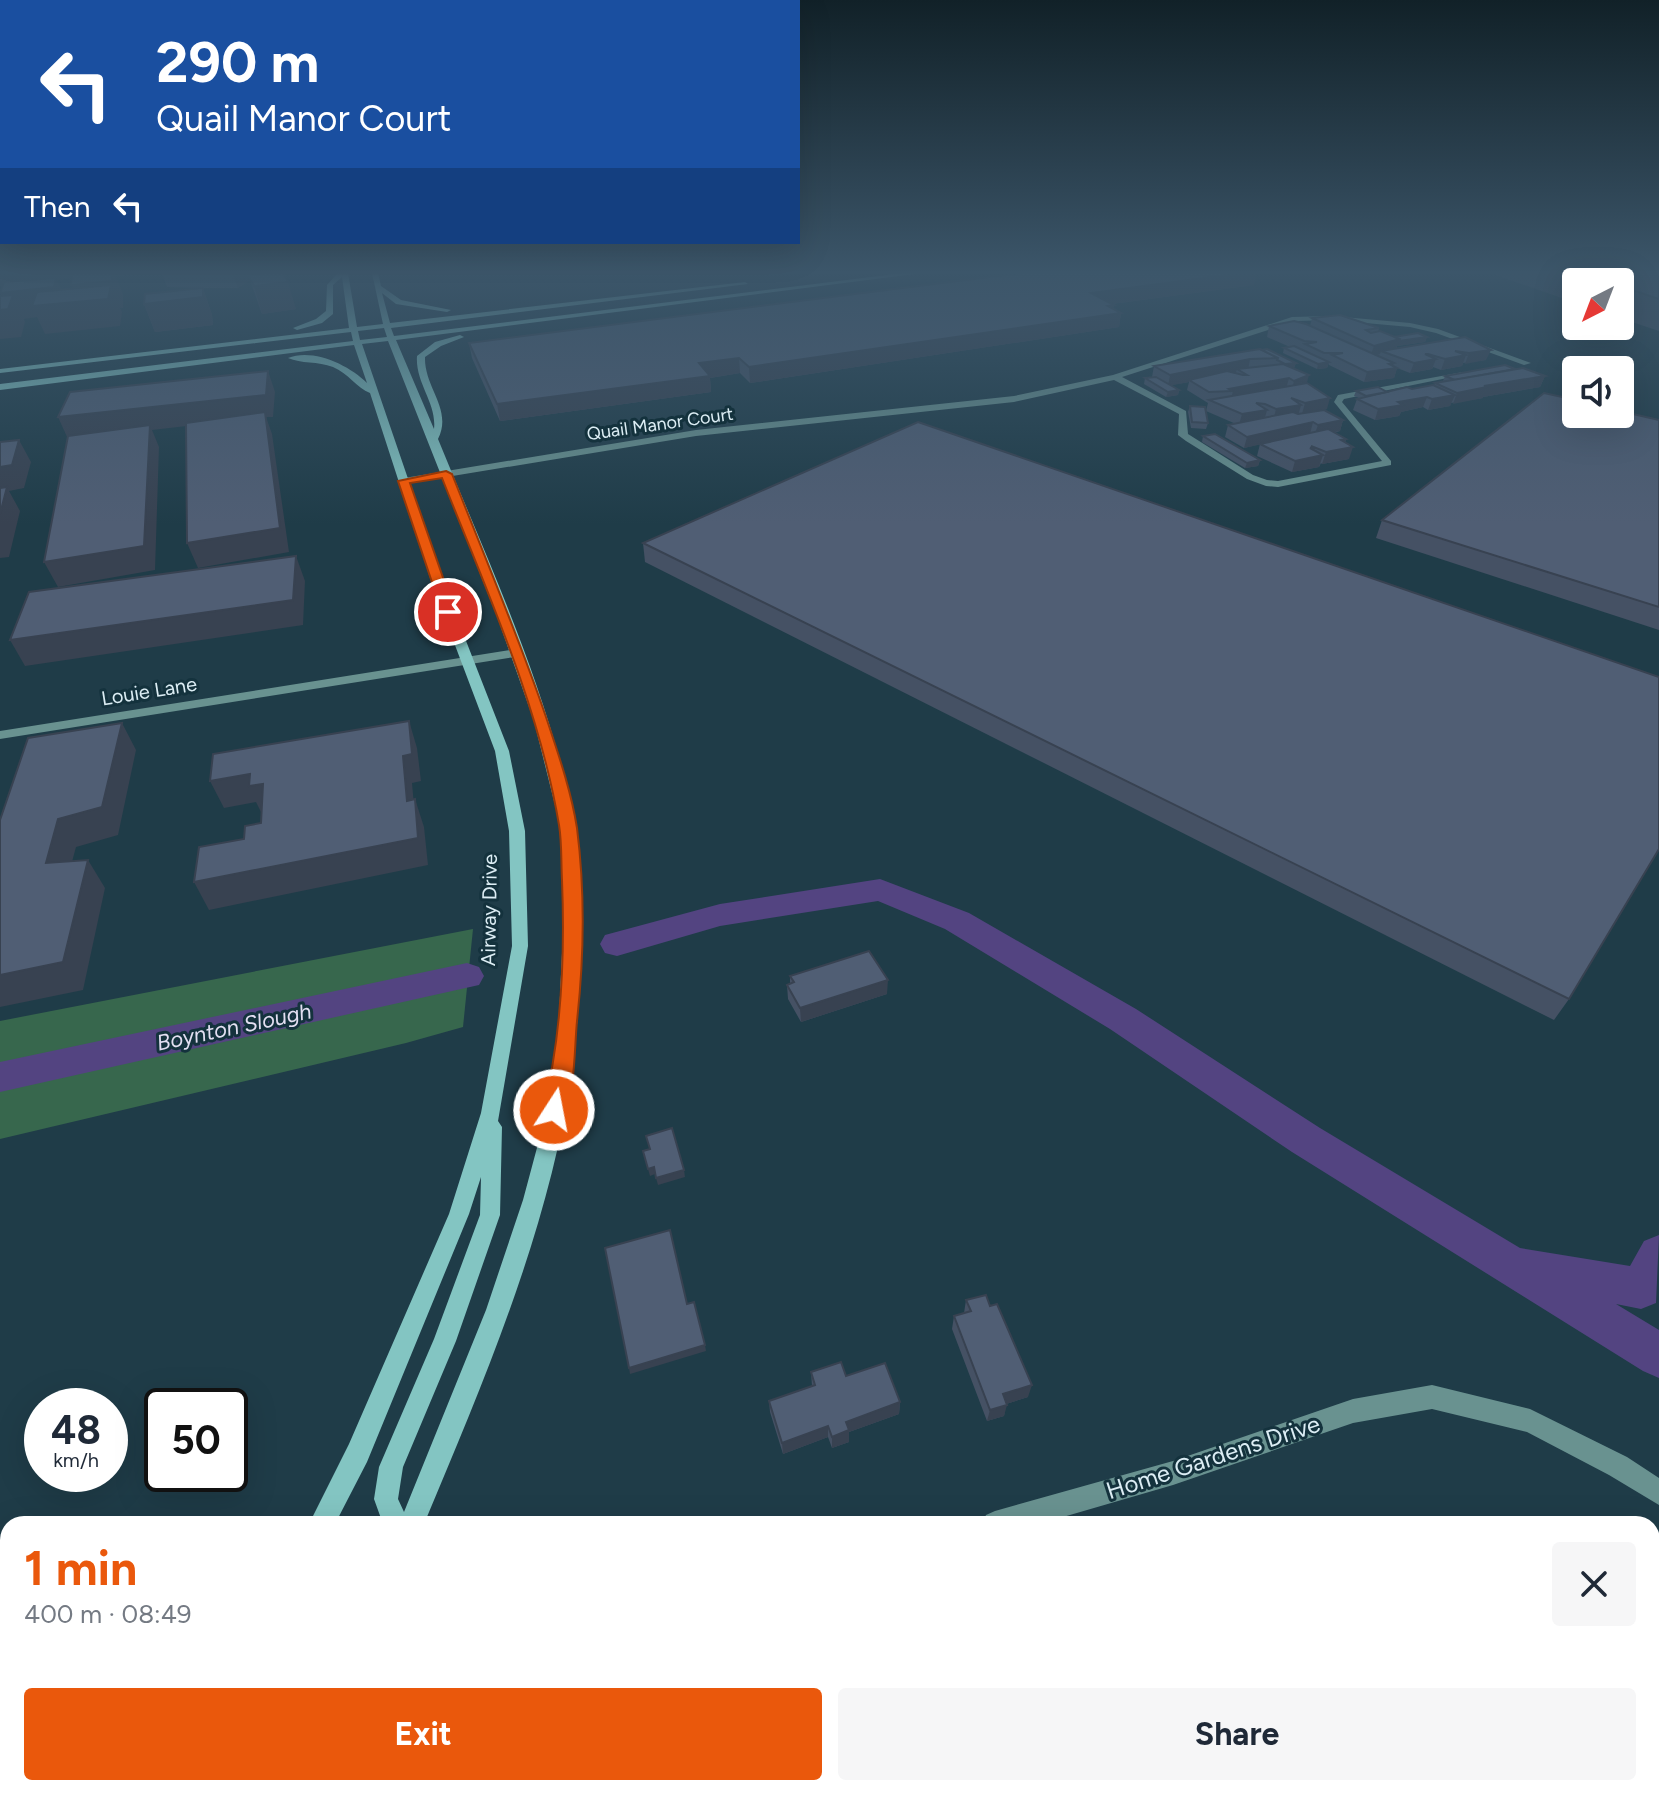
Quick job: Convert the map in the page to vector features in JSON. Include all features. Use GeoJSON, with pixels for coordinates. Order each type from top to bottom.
{"type":"FeatureCollection","features":[{"type":"Feature","properties":{"kind":"main road"},"geometry":{"type":"LineString","coordinates":[[0,371],[120,357]]}},
{"type":"Feature","properties":{"kind":"main road"},"geometry":{"type":"LineString","coordinates":[[28,384],[213,357]]}},
{"type":"Feature","properties":{"kind":"main road","name":"Airway Drive"},"geometry":{"type":"LineString","coordinates":[[326,1516],[358,1453],[459,1214],[491,1113],[520,946],[521,879],[517,831],[502,751],[439,587],[362,357]]}},
{"type":"Feature","properties":{"kind":"main road"},"geometry":{"type":"LineString","coordinates":[[398,357],[517,653],[555,769],[568,828],[573,930],[560,1086],[536,1185],[505,1290],[456,1420],[414,1516]]}},
{"type":"Feature","properties":{"kind":"main road"},"geometry":{"type":"LineString","coordinates":[[421,357],[420,369],[441,416],[438,432],[433,439]]}},
{"type":"Feature","properties":{"kind":"main road"},"geometry":{"type":"LineString","coordinates":[[0,387],[310,359],[347,367],[377,401]]}},
{"type":"Feature","properties":{"kind":"main road"},"geometry":{"type":"LineString","coordinates":[[393,1516],[386,1499],[391,1467],[445,1341],[490,1215],[493,1178],[491,1113]]}},
{"type":"Feature","properties":{"kind":"street","name":"Quail Manor Court"},"geometry":{"type":"LineString","coordinates":[[404,481],[696,433],[992,402],[1115,377],[1178,357]]}},
{"type":"Feature","properties":{"kind":"street","name":"Quail Manor Court"},"geometry":{"type":"LineString","coordinates":[[1496,368],[1527,363],[1510,357]]}},
{"type":"Feature","properties":{"kind":"street"},"geometry":{"type":"LineString","coordinates":[[1115,377],[1183,413],[1183,435],[1189,439],[1250,477],[1278,484],[1388,463],[1338,402],[1341,397],[1481,371]]}},
{"type":"Feature","properties":{"kind":"street","name":"Louie Lane"},"geometry":{"type":"LineString","coordinates":[[0,735],[517,653]]}},
{"type":"Feature","properties":{"kind":"street","name":"Home Gardens Drive"},"geometry":{"type":"LineString","coordinates":[[1023,1516],[1173,1473],[1353,1411],[1432,1397],[1530,1421],[1618,1466],[1659,1493]]}},
{"type":"Feature","properties":{"kind":"green space"},"geometry":{"type":"Polygon","coordinates":[[[473,929],[463,1027],[0,1139],[0,1021],[473,929]]]}},
{"type":"Feature","properties":{"kind":"building"},"geometry":{"type":"Polygon","coordinates":[[[475,357],[819,357],[749,367],[739,358],[699,363],[710,376],[497,404],[475,357]]]}},
{"type":"Feature","properties":{"kind":"building"},"geometry":{"type":"Polygon","coordinates":[[[1211,357],[1278,358],[1250,359],[1170,375],[1154,366],[1211,357]]]}},
{"type":"Feature","properties":{"kind":"building"},"geometry":{"type":"Polygon","coordinates":[[[1276,357],[1296,363],[1285,364],[1276,357]]]}},
{"type":"Feature","properties":{"kind":"building"},"geometry":{"type":"Polygon","coordinates":[[[1303,357],[1318,357],[1329,362],[1318,364],[1303,357]]]}},
{"type":"Feature","properties":{"kind":"building"},"geometry":{"type":"Polygon","coordinates":[[[1336,357],[1380,357],[1394,363],[1389,364],[1397,368],[1367,372],[1336,357]]]}},
{"type":"Feature","properties":{"kind":"building"},"geometry":{"type":"Polygon","coordinates":[[[1397,357],[1436,359],[1414,363],[1397,357]]]}},
{"type":"Feature","properties":{"kind":"building"},"geometry":{"type":"Polygon","coordinates":[[[1283,364],[1309,375],[1294,381],[1289,378],[1229,389],[1233,391],[1209,392],[1189,380],[1227,371],[1247,375],[1237,369],[1283,364]]]}},
{"type":"Feature","properties":{"kind":"building"},"geometry":{"type":"Polygon","coordinates":[[[1505,365],[1515,369],[1455,380],[1445,376],[1505,365]]]}},
{"type":"Feature","properties":{"kind":"building"},"geometry":{"type":"Polygon","coordinates":[[[1523,368],[1545,376],[1457,393],[1435,383],[1523,368]]]}},
{"type":"Feature","properties":{"kind":"building"},"geometry":{"type":"Polygon","coordinates":[[[268,371],[266,395],[58,417],[70,392],[268,371]]]}},
{"type":"Feature","properties":{"kind":"building"},"geometry":{"type":"Polygon","coordinates":[[[1156,377],[1179,390],[1168,392],[1145,378],[1156,377]]]}},
{"type":"Feature","properties":{"kind":"building"},"geometry":{"type":"Polygon","coordinates":[[[1307,383],[1330,398],[1305,403],[1291,398],[1301,405],[1276,409],[1256,403],[1267,410],[1242,414],[1209,400],[1307,383]]]}},
{"type":"Feature","properties":{"kind":"building"},"geometry":{"type":"Polygon","coordinates":[[[1433,385],[1455,395],[1398,402],[1403,405],[1378,409],[1357,399],[1407,387],[1433,385]]]}},
{"type":"Feature","properties":{"kind":"building"},"geometry":{"type":"Polygon","coordinates":[[[1378,387],[1387,392],[1366,396],[1356,391],[1378,387]]]}},
{"type":"Feature","properties":{"kind":"building"},"geometry":{"type":"Polygon","coordinates":[[[1544,393],[1562,397],[1562,428],[1634,428],[1634,414],[1659,420],[1659,607],[1382,520],[1544,393]]]}},
{"type":"Feature","properties":{"kind":"building"},"geometry":{"type":"Polygon","coordinates":[[[1190,406],[1205,407],[1208,423],[1192,422],[1190,406]]]}},
{"type":"Feature","properties":{"kind":"building"},"geometry":{"type":"Polygon","coordinates":[[[1324,410],[1343,420],[1318,425],[1313,422],[1247,437],[1228,425],[1293,412],[1324,410]]]}},
{"type":"Feature","properties":{"kind":"building"},"geometry":{"type":"Polygon","coordinates":[[[265,412],[280,528],[187,543],[186,423],[265,412]]]}},
{"type":"Feature","properties":{"kind":"building"},"geometry":{"type":"Polygon","coordinates":[[[918,422],[1659,677],[1659,849],[1569,999],[643,543],[918,422]]]}},
{"type":"Feature","properties":{"kind":"building"},"geometry":{"type":"Polygon","coordinates":[[[150,425],[144,546],[44,562],[68,436],[150,425]]]}},
{"type":"Feature","properties":{"kind":"building"},"geometry":{"type":"Polygon","coordinates":[[[1328,429],[1346,439],[1341,440],[1353,447],[1326,452],[1311,446],[1323,455],[1295,461],[1260,444],[1328,429]]]}},
{"type":"Feature","properties":{"kind":"building"},"geometry":{"type":"Polygon","coordinates":[[[1215,434],[1260,460],[1247,463],[1203,436],[1215,434]]]}},
{"type":"Feature","properties":{"kind":"building"},"geometry":{"type":"Polygon","coordinates":[[[19,440],[12,465],[0,467],[0,442],[19,440]]]}},
{"type":"Feature","properties":{"kind":"building"},"geometry":{"type":"Polygon","coordinates":[[[7,487],[0,514],[0,488],[7,487]]]}},
{"type":"Feature","properties":{"kind":"building"},"geometry":{"type":"Polygon","coordinates":[[[296,556],[293,600],[10,640],[29,592],[296,556]]]}},
{"type":"Feature","properties":{"kind":"building"},"geometry":{"type":"Polygon","coordinates":[[[409,721],[412,754],[403,756],[407,801],[415,799],[418,838],[194,882],[199,847],[244,839],[245,826],[261,823],[263,784],[249,786],[250,774],[210,781],[213,754],[409,721]]]}},
{"type":"Feature","properties":{"kind":"building"},"geometry":{"type":"Polygon","coordinates":[[[122,723],[102,807],[58,819],[46,863],[88,860],[63,962],[0,975],[0,820],[28,738],[122,723]]]}},
{"type":"Feature","properties":{"kind":"building"},"geometry":{"type":"Polygon","coordinates":[[[869,951],[888,980],[800,1008],[787,985],[794,982],[790,976],[869,951]]]}},
{"type":"Feature","properties":{"kind":"building"},"geometry":{"type":"Polygon","coordinates":[[[672,1128],[684,1170],[656,1178],[654,1167],[648,1169],[643,1151],[650,1149],[646,1136],[672,1128]]]}},
{"type":"Feature","properties":{"kind":"building"},"geometry":{"type":"Polygon","coordinates":[[[670,1230],[687,1304],[694,1302],[705,1345],[629,1368],[605,1248],[670,1230]]]}},
{"type":"Feature","properties":{"kind":"building"},"geometry":{"type":"Polygon","coordinates":[[[986,1295],[990,1306],[997,1304],[1032,1385],[1003,1394],[1007,1405],[990,1410],[954,1316],[971,1311],[966,1300],[986,1295]]]}},
{"type":"Feature","properties":{"kind":"building"},"geometry":{"type":"Polygon","coordinates":[[[841,1362],[846,1376],[885,1363],[900,1402],[846,1422],[849,1430],[832,1437],[828,1426],[782,1443],[769,1401],[815,1385],[811,1372],[841,1362]]]}},
{"type":"Feature","properties":{"kind":"waterway"},"geometry":{"type":"LineString","coordinates":[[617,944],[720,915],[880,890],[957,921],[1123,1019],[1306,1140],[1513,1267],[1641,1288],[1659,1255]]}},
{"type":"Feature","properties":{"kind":"waterway","name":"Boynton Slough"},"geometry":{"type":"LineString","coordinates":[[0,1077],[467,976]]}},
{"type":"Feature","properties":{"kind":"waterway"},"geometry":{"type":"LineString","coordinates":[[1528,1276],[1659,1355]]}},
{"type":"Feature","properties":{"kind":"route"},"geometry":{"type":"LineString","coordinates":[[448,612],[404,481],[446,474],[520,660],[555,769],[568,828],[573,930],[570,998],[560,1086],[554,1110]]}}]}
